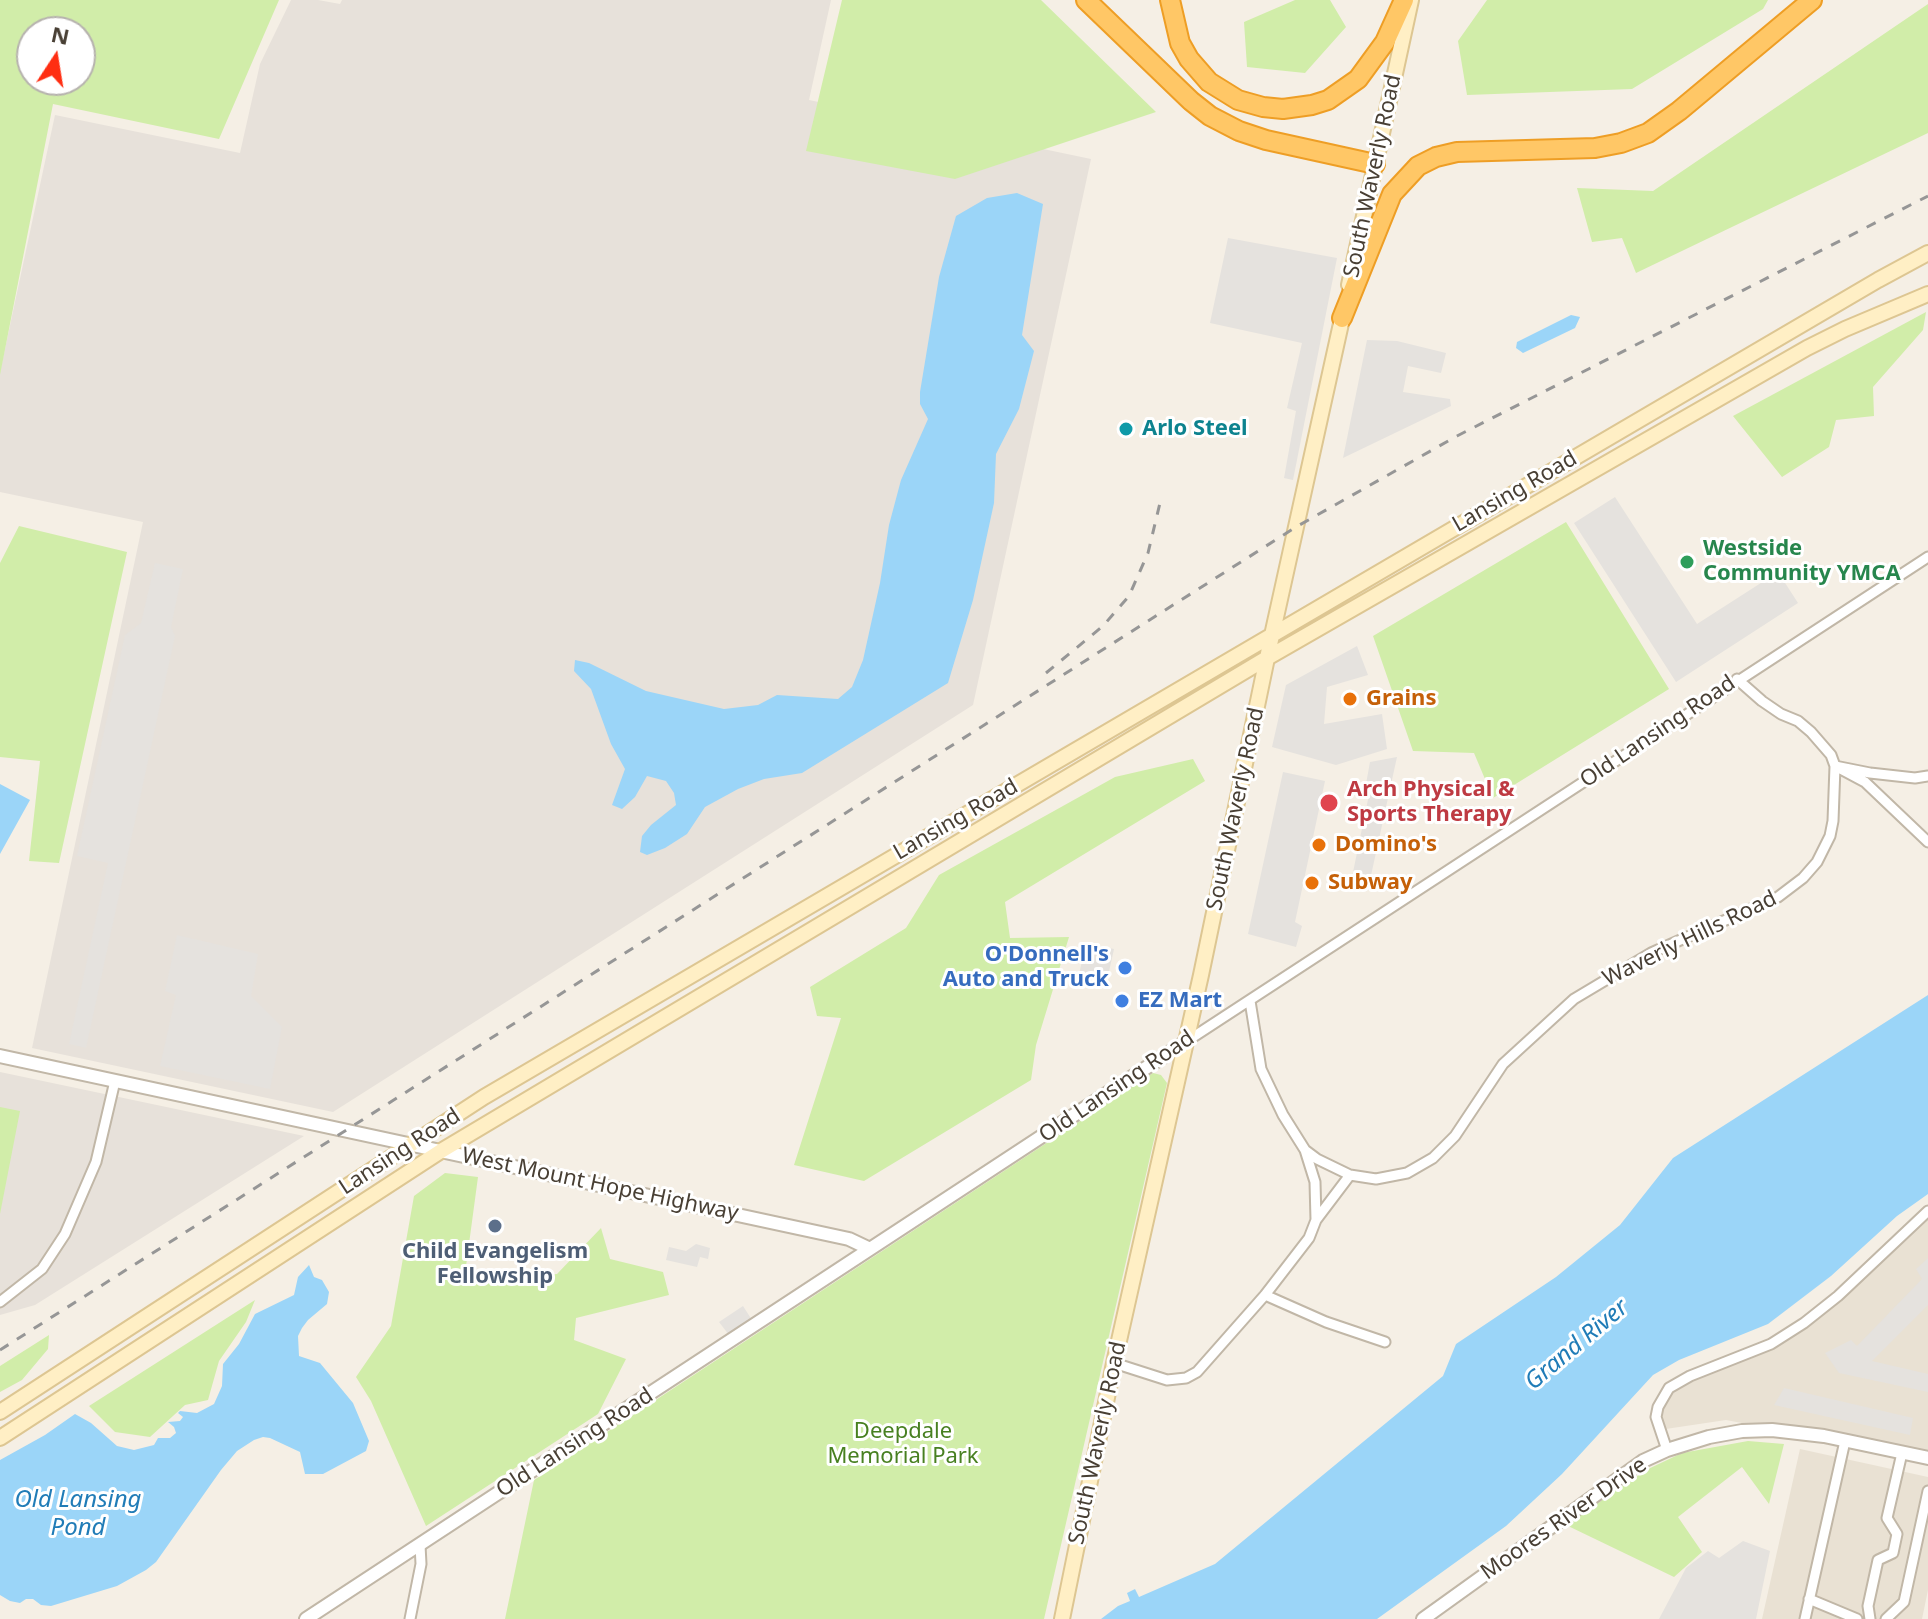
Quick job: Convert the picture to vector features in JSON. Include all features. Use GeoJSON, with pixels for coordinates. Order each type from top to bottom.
{"type":"FeatureCollection","features":[{"type":"Feature","properties":{"kind":"highway"},"geometry":{"type":"LineString","coordinates":[[1086,0],[1210,116],[1266,140],[1375,164]]}},
{"type":"Feature","properties":{"kind":"highway"},"geometry":{"type":"LineString","coordinates":[[1170,0],[1180,43],[1209,82],[1238,100],[1283,109],[1328,100],[1358,79],[1385,42],[1404,0]]}},
{"type":"Feature","properties":{"kind":"highway"},"geometry":{"type":"LineString","coordinates":[[1342,318],[1392,194],[1418,166],[1457,152],[1595,148],[1648,133],[1679,111],[1812,0]]}},
{"type":"Feature","properties":{"kind":"main road","name":"South Waverly Road"},"geometry":{"type":"LineString","coordinates":[[1062,1619],[1114,1363],[1187,1041],[1272,634],[1411,0]]}},
{"type":"Feature","properties":{"kind":"main road","name":"Lansing Road"},"geometry":{"type":"LineString","coordinates":[[0,1412],[484,1097],[1928,253]]}},
{"type":"Feature","properties":{"kind":"main road","name":"Lansing Road"},"geometry":{"type":"LineString","coordinates":[[0,1438],[441,1151],[1267,658],[1807,348],[1857,323],[1928,294]]}},
{"type":"Feature","properties":{"kind":"street","name":"Old Lansing Road"},"geometry":{"type":"LineString","coordinates":[[306,1619],[1737,679],[1928,557]]}},
{"type":"Feature","properties":{"kind":"street"},"geometry":{"type":"LineString","coordinates":[[1737,679],[1762,701],[1811,732],[1831,755],[1835,766],[1865,782],[1928,842]]}},
{"type":"Feature","properties":{"kind":"street"},"geometry":{"type":"LineString","coordinates":[[1835,766],[1915,778],[1928,776]]}},
{"type":"Feature","properties":{"kind":"street","name":"Waverly Hills Road"},"geometry":{"type":"LineString","coordinates":[[1350,1175],[1376,1179],[1391,1177],[1407,1173],[1433,1158],[1455,1136],[1503,1064],[1574,999],[1651,953],[1778,897],[1803,878],[1817,862],[1830,836],[1835,766]]}},
{"type":"Feature","properties":{"kind":"street"},"geometry":{"type":"LineString","coordinates":[[1250,1001],[1261,1069],[1283,1115],[1305,1150],[1315,1182],[1316,1220]]}},
{"type":"Feature","properties":{"kind":"street","name":"West Mount Hope Highway"},"geometry":{"type":"LineString","coordinates":[[0,1056],[849,1239],[870,1249]]}},
{"type":"Feature","properties":{"kind":"street"},"geometry":{"type":"LineString","coordinates":[[0,1302],[42,1269],[65,1234],[96,1162],[115,1081]]}},
{"type":"Feature","properties":{"kind":"street"},"geometry":{"type":"LineString","coordinates":[[1114,1363],[1167,1380],[1186,1378],[1197,1372],[1265,1295],[1309,1238],[1316,1220],[1350,1175],[1305,1150]]}},
{"type":"Feature","properties":{"kind":"street","name":"Moores River Drive"},"geometry":{"type":"LineString","coordinates":[[1423,1619],[1643,1461],[1667,1450],[1656,1417],[1669,1388],[1690,1376],[1771,1344],[1804,1323],[1838,1296],[1928,1211]]}},
{"type":"Feature","properties":{"kind":"street"},"geometry":{"type":"LineString","coordinates":[[1265,1295],[1326,1322],[1385,1342]]}},
{"type":"Feature","properties":{"kind":"street"},"geometry":{"type":"LineString","coordinates":[[1667,1450],[1742,1431],[1783,1431],[1928,1458]]}},
{"type":"Feature","properties":{"kind":"street"},"geometry":{"type":"LineString","coordinates":[[1805,1619],[1845,1441]]}},
{"type":"Feature","properties":{"kind":"street"},"geometry":{"type":"LineString","coordinates":[[1870,1619],[1868,1606],[1878,1560],[1893,1553],[1897,1534],[1887,1518],[1902,1453]]}},
{"type":"Feature","properties":{"kind":"street"},"geometry":{"type":"LineString","coordinates":[[1886,1619],[1904,1602],[1928,1491]]}},
{"type":"Feature","properties":{"kind":"street"},"geometry":{"type":"LineString","coordinates":[[410,1619],[421,1561],[420,1545]]}},
{"type":"Feature","properties":{"kind":"street"},"geometry":{"type":"LineString","coordinates":[[1809,1599],[1857,1619]]}},
{"type":"Feature","properties":{"kind":"shaded area"},"geometry":{"type":"Polygon","coordinates":[[[291,0],[340,4],[342,0],[831,0],[809,100],[1091,159],[973,705],[333,1112],[32,1048],[143,522],[0,492],[0,372],[55,115],[240,153],[260,64],[291,0]]]}},
{"type":"Feature","properties":{"kind":"shaded area"},"geometry":{"type":"Polygon","coordinates":[[[1228,238],[1337,258],[1293,480],[1284,478],[1296,411],[1287,408],[1302,343],[1210,323],[1228,238]]]}},
{"type":"Feature","properties":{"kind":"shaded area"},"geometry":{"type":"Polygon","coordinates":[[[1367,340],[1397,341],[1446,353],[1441,373],[1408,366],[1403,392],[1450,399],[1451,406],[1343,458],[1367,340]]]}},
{"type":"Feature","properties":{"kind":"shaded area"},"geometry":{"type":"Polygon","coordinates":[[[1615,497],[1697,624],[1778,572],[1798,603],[1676,682],[1574,523],[1615,497]]]}},
{"type":"Feature","properties":{"kind":"shaded area"},"geometry":{"type":"Polygon","coordinates":[[[155,563],[183,569],[171,627],[175,636],[86,1048],[69,1044],[108,863],[77,856],[125,635],[141,623],[155,563]]]}},
{"type":"Feature","properties":{"kind":"shaded area"},"geometry":{"type":"Polygon","coordinates":[[[1357,646],[1368,675],[1327,687],[1324,724],[1382,714],[1387,749],[1336,765],[1272,747],[1286,685],[1357,646]]]}},
{"type":"Feature","properties":{"kind":"shaded area"},"geometry":{"type":"Polygon","coordinates":[[[1397,757],[1370,880],[1352,877],[1371,785],[1366,784],[1370,762],[1397,757]]]}},
{"type":"Feature","properties":{"kind":"shaded area"},"geometry":{"type":"Polygon","coordinates":[[[1283,772],[1325,781],[1295,922],[1302,926],[1296,947],[1248,934],[1283,772]]]}},
{"type":"Feature","properties":{"kind":"shaded area"},"geometry":{"type":"Polygon","coordinates":[[[177,935],[258,954],[251,996],[282,1027],[270,1089],[160,1066],[176,995],[165,991],[177,935]]]}},
{"type":"Feature","properties":{"kind":"shaded area"},"geometry":{"type":"Polygon","coordinates":[[[1086,943],[1114,949],[1106,985],[1078,979],[1086,943]]]}},
{"type":"Feature","properties":{"kind":"shaded area"},"geometry":{"type":"Polygon","coordinates":[[[0,1072],[304,1136],[35,1305],[0,1315],[0,1072]]]}},
{"type":"Feature","properties":{"kind":"shaded area"},"geometry":{"type":"Polygon","coordinates":[[[1928,1211],[1928,1458],[1726,1420],[1659,1430],[1658,1407],[1664,1393],[1791,1332],[1928,1211]]]}},
{"type":"Feature","properties":{"kind":"shaded area"},"geometry":{"type":"Polygon","coordinates":[[[696,1244],[710,1248],[708,1259],[700,1257],[697,1267],[666,1260],[669,1247],[686,1251],[696,1244]]]}},
{"type":"Feature","properties":{"kind":"shaded area"},"geometry":{"type":"Polygon","coordinates":[[[1928,1258],[1928,1305],[1872,1361],[1928,1374],[1928,1392],[1839,1373],[1825,1353],[1851,1340],[1857,1346],[1922,1279],[1916,1269],[1928,1258]]]}},
{"type":"Feature","properties":{"kind":"shaded area"},"geometry":{"type":"Polygon","coordinates":[[[743,1306],[752,1320],[729,1335],[719,1322],[743,1306]]]}},
{"type":"Feature","properties":{"kind":"shaded area"},"geometry":{"type":"Polygon","coordinates":[[[1784,1388],[1913,1418],[1910,1435],[1774,1405],[1784,1388]]]}},
{"type":"Feature","properties":{"kind":"shaded area"},"geometry":{"type":"Polygon","coordinates":[[[1800,1449],[1928,1477],[1928,1590],[1922,1619],[1762,1619],[1800,1449]]]}},
{"type":"Feature","properties":{"kind":"shaded area"},"geometry":{"type":"Polygon","coordinates":[[[1743,1541],[1770,1551],[1756,1619],[1659,1619],[1686,1568],[1708,1551],[1719,1558],[1743,1541]]]}},
{"type":"Feature","properties":{"kind":"green space"},"geometry":{"type":"Polygon","coordinates":[[[0,0],[279,0],[219,139],[53,104],[0,375],[0,0]]]}},
{"type":"Feature","properties":{"kind":"green space"},"geometry":{"type":"Polygon","coordinates":[[[842,0],[1041,0],[1156,112],[955,179],[806,151],[842,0]]]}},
{"type":"Feature","properties":{"kind":"green space"},"geometry":{"type":"Polygon","coordinates":[[[1295,0],[1330,0],[1346,27],[1305,73],[1247,67],[1244,22],[1295,0]]]}},
{"type":"Feature","properties":{"kind":"green space"},"geometry":{"type":"Polygon","coordinates":[[[1487,0],[1768,0],[1763,9],[1632,89],[1467,95],[1458,41],[1487,0]]]}},
{"type":"Feature","properties":{"kind":"green space"},"geometry":{"type":"Polygon","coordinates":[[[1928,4],[1928,133],[1636,273],[1622,238],[1592,242],[1577,188],[1653,191],[1928,4]]]}},
{"type":"Feature","properties":{"kind":"green space"},"geometry":{"type":"Polygon","coordinates":[[[1926,312],[1923,330],[1873,387],[1874,416],[1836,420],[1829,447],[1782,477],[1733,416],[1926,312]]]}},
{"type":"Feature","properties":{"kind":"green space"},"geometry":{"type":"Polygon","coordinates":[[[1566,522],[1669,689],[1493,798],[1474,753],[1413,751],[1373,636],[1566,522]]]}},
{"type":"Feature","properties":{"kind":"green space"},"geometry":{"type":"Polygon","coordinates":[[[19,526],[127,552],[59,863],[29,861],[40,761],[0,757],[0,563],[19,526]]]}},
{"type":"Feature","properties":{"kind":"green space"},"geometry":{"type":"Polygon","coordinates":[[[1193,759],[1205,781],[1005,902],[1010,938],[1069,937],[1036,1045],[1031,1080],[864,1181],[794,1165],[841,1018],[817,1016],[810,987],[906,928],[939,875],[1115,777],[1193,759]]]}},
{"type":"Feature","properties":{"kind":"green space","name":"Deepdale Memorial Park"},"geometry":{"type":"Polygon","coordinates":[[[1153,1073],[1161,1075],[1167,1083],[1044,1619],[505,1619],[534,1480],[1153,1073]]]}},
{"type":"Feature","properties":{"kind":"green space"},"geometry":{"type":"Polygon","coordinates":[[[0,1107],[20,1111],[0,1214],[0,1107]]]}},
{"type":"Feature","properties":{"kind":"green space"},"geometry":{"type":"Polygon","coordinates":[[[445,1173],[478,1177],[464,1281],[557,1274],[601,1228],[610,1259],[663,1272],[669,1295],[576,1318],[574,1340],[626,1359],[598,1414],[426,1526],[371,1401],[356,1377],[391,1326],[414,1196],[445,1173]]]}},
{"type":"Feature","properties":{"kind":"green space"},"geometry":{"type":"Polygon","coordinates":[[[255,1300],[246,1322],[219,1361],[208,1400],[185,1405],[150,1437],[115,1432],[89,1406],[255,1300]]]}},
{"type":"Feature","properties":{"kind":"green space"},"geometry":{"type":"Polygon","coordinates":[[[49,1335],[48,1349],[22,1380],[0,1392],[0,1366],[49,1335]]]}},
{"type":"Feature","properties":{"kind":"green space"},"geometry":{"type":"Polygon","coordinates":[[[1748,1441],[1784,1444],[1769,1504],[1742,1467],[1678,1517],[1702,1552],[1674,1577],[1566,1525],[1646,1470],[1682,1453],[1748,1441]]]}},
{"type":"Feature","properties":{"kind":"water"},"geometry":{"type":"Polygon","coordinates":[[[1017,193],[1043,204],[1022,335],[1034,351],[1019,409],[996,454],[994,503],[973,600],[948,683],[802,773],[764,779],[738,789],[705,807],[687,834],[647,855],[640,852],[642,836],[676,805],[674,793],[666,781],[647,776],[635,797],[622,809],[612,805],[625,769],[611,744],[591,689],[574,671],[575,660],[589,663],[646,691],[724,709],[758,705],[777,695],[838,699],[852,687],[863,660],[889,525],[901,480],[928,419],[920,404],[920,392],[939,277],[956,216],[987,198],[1017,193]]]}},
{"type":"Feature","properties":{"kind":"water"},"geometry":{"type":"Polygon","coordinates":[[[1571,315],[1580,317],[1575,328],[1523,353],[1516,348],[1517,342],[1571,315]]]}},
{"type":"Feature","properties":{"kind":"water"},"geometry":{"type":"Polygon","coordinates":[[[0,784],[30,800],[0,854],[0,784]]]}},
{"type":"Feature","properties":{"kind":"water","name":"Grand River"},"geometry":{"type":"Polygon","coordinates":[[[1928,995],[1928,1194],[1897,1216],[1831,1276],[1768,1324],[1679,1360],[1653,1375],[1562,1474],[1506,1526],[1377,1619],[1101,1619],[1130,1601],[1127,1593],[1135,1589],[1139,1597],[1215,1564],[1443,1376],[1456,1344],[1556,1277],[1620,1225],[1673,1158],[1928,995]]]}},
{"type":"Feature","properties":{"kind":"water","name":"Old Lansing Pond"},"geometry":{"type":"Polygon","coordinates":[[[309,1265],[314,1277],[322,1280],[329,1292],[327,1304],[308,1320],[298,1336],[299,1356],[320,1363],[353,1403],[369,1441],[366,1451],[323,1474],[305,1474],[300,1452],[270,1438],[254,1440],[237,1451],[221,1470],[156,1562],[146,1570],[117,1586],[51,1606],[41,1605],[33,1599],[20,1603],[10,1601],[0,1595],[0,1460],[75,1414],[91,1423],[117,1446],[134,1450],[154,1445],[158,1438],[170,1438],[176,1433],[168,1422],[180,1421],[183,1417],[178,1413],[180,1411],[197,1413],[214,1404],[222,1386],[223,1364],[239,1344],[255,1314],[294,1295],[298,1277],[309,1265]]]}},
{"type":"Feature","properties":{"kind":"railway"},"geometry":{"type":"LineString","coordinates":[[0,1350],[1296,527],[1457,436],[1928,196]]}},
{"type":"Feature","properties":{"kind":"railway"},"geometry":{"type":"LineString","coordinates":[[1046,673],[1103,626],[1129,596],[1148,553],[1160,503]]}},
{"type":"Feature","properties":{"kind":"place","name":"Arlo Steel"},"geometry":{"type":"Point","coordinates":[1126,429]}},
{"type":"Feature","properties":{"kind":"place","name":"Westside Community YMCA"},"geometry":{"type":"Point","coordinates":[1687,562]}},
{"type":"Feature","properties":{"kind":"place","name":"Grains"},"geometry":{"type":"Point","coordinates":[1350,699]}},
{"type":"Feature","properties":{"kind":"place","name":"Arch Physical & Sports Therapy"},"geometry":{"type":"Point","coordinates":[1329,803]}},
{"type":"Feature","properties":{"kind":"place","name":"Domino's"},"geometry":{"type":"Point","coordinates":[1319,845]}},
{"type":"Feature","properties":{"kind":"place","name":"Subway"},"geometry":{"type":"Point","coordinates":[1312,883]}},
{"type":"Feature","properties":{"kind":"place","name":"O'Donnell's Auto and Truck"},"geometry":{"type":"Point","coordinates":[1125,968]}},
{"type":"Feature","properties":{"kind":"place","name":"EZ Mart"},"geometry":{"type":"Point","coordinates":[1122,1001]}},
{"type":"Feature","properties":{"kind":"place","name":"Child Evangelism Fellowship"},"geometry":{"type":"Point","coordinates":[495,1226]}}]}
